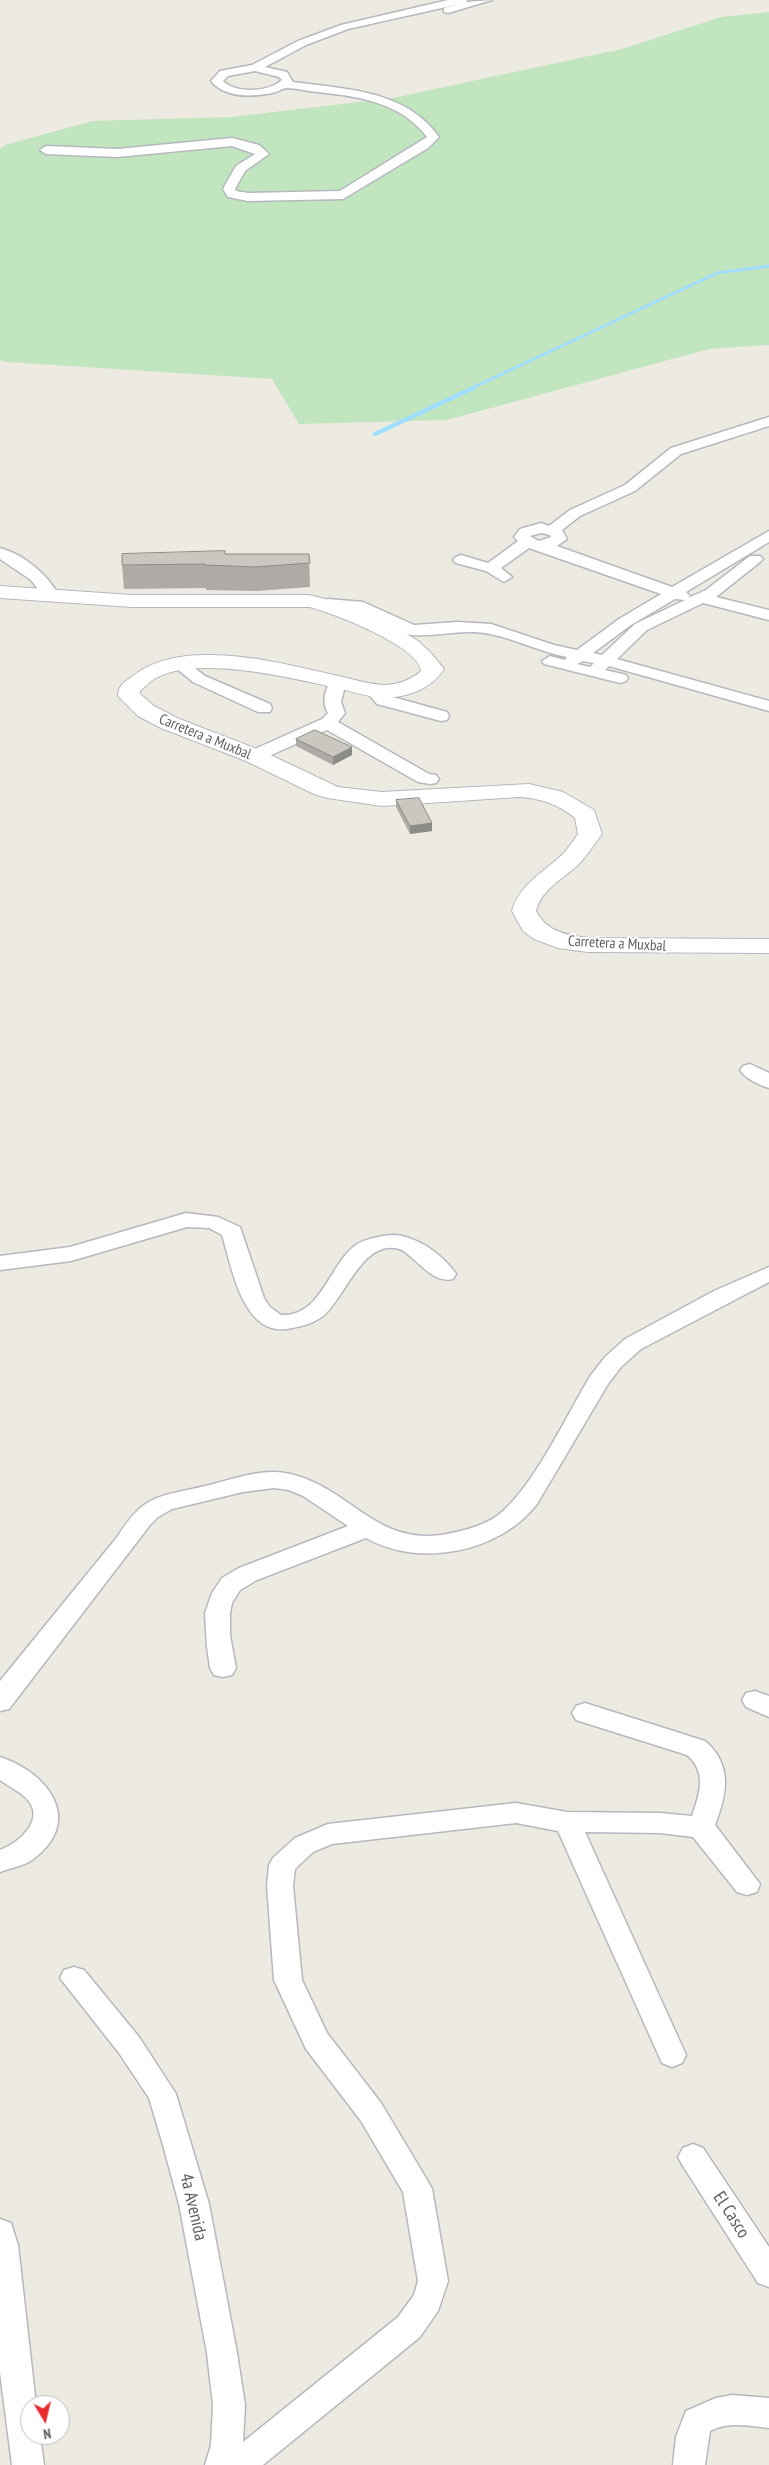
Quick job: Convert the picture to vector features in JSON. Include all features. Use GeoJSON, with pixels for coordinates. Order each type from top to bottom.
{"type":"FeatureCollection","features":[{"type":"Feature","properties":{"kind":"main road","name":"Carretera a Muxbal"},"geometry":{"type":"LineString","coordinates":[[0,592],[132,601],[296,600],[328,604],[348,611],[406,643],[429,662],[433,670],[430,676],[423,682],[411,686],[380,691],[231,663],[212,661],[178,663],[158,669],[135,682],[129,689],[129,696],[146,711],[169,723],[254,756],[322,789],[368,799],[540,790],[575,806],[586,815],[590,834],[573,857],[537,888],[526,902],[524,909],[532,926],[558,941],[612,946],[769,946]]}},
{"type":"Feature","properties":{"kind":"street"},"geometry":{"type":"LineString","coordinates":[[255,68],[302,43],[345,27],[462,0]]}},
{"type":"Feature","properties":{"kind":"street"},"geometry":{"type":"LineString","coordinates":[[276,71],[280,65],[315,46],[359,30],[487,0]]}},
{"type":"Feature","properties":{"kind":"street"},"geometry":{"type":"LineString","coordinates":[[276,148],[240,169],[229,189],[232,194],[268,197],[343,195],[416,150],[433,137],[427,126],[416,117],[391,104],[344,91],[286,85],[270,90],[246,92],[225,88],[216,81],[224,73],[255,68],[276,71],[288,77],[286,85]]}},
{"type":"Feature","properties":{"kind":"street"},"geometry":{"type":"LineString","coordinates":[[46,150],[116,153],[232,142],[250,137],[263,138]]}},
{"type":"Feature","properties":{"kind":"street"},"geometry":{"type":"LineString","coordinates":[[232,142],[256,148],[263,154]]}},
{"type":"Feature","properties":{"kind":"street"},"geometry":{"type":"LineString","coordinates":[[556,534],[575,512],[630,488],[676,451],[769,421]]}},
{"type":"Feature","properties":{"kind":"street"},"geometry":{"type":"LineString","coordinates":[[703,597],[690,584],[566,541],[556,534],[535,528],[525,532],[522,537],[533,544],[675,593],[703,597],[769,615]]}},
{"type":"Feature","properties":{"kind":"street"},"geometry":{"type":"LineString","coordinates":[[573,660],[625,622],[769,536]]}},
{"type":"Feature","properties":{"kind":"street"},"geometry":{"type":"LineString","coordinates":[[491,568],[533,544]]}},
{"type":"Feature","properties":{"kind":"street"},"geometry":{"type":"LineString","coordinates":[[599,666],[641,627],[703,597],[769,550]]}},
{"type":"Feature","properties":{"kind":"street"},"geometry":{"type":"LineString","coordinates":[[0,553],[16,562],[47,586],[52,597]]}},
{"type":"Feature","properties":{"kind":"street"},"geometry":{"type":"LineString","coordinates":[[0,560],[16,562]]}},
{"type":"Feature","properties":{"kind":"street"},"geometry":{"type":"LineString","coordinates":[[460,560],[491,568],[504,577]]}},
{"type":"Feature","properties":{"kind":"street"},"geometry":{"type":"LineString","coordinates":[[328,604],[363,607],[399,626],[413,630],[458,627],[491,629],[550,649],[573,660]]}},
{"type":"Feature","properties":{"kind":"street"},"geometry":{"type":"LineString","coordinates":[[406,643],[435,639],[480,640],[599,666],[635,670],[769,706]]}},
{"type":"Feature","properties":{"kind":"street"},"geometry":{"type":"LineString","coordinates":[[178,663],[199,679],[264,708]]}},
{"type":"Feature","properties":{"kind":"street"},"geometry":{"type":"LineString","coordinates":[[599,666],[645,683],[769,718]]}},
{"type":"Feature","properties":{"kind":"street"},"geometry":{"type":"LineString","coordinates":[[254,756],[328,723],[337,713],[332,708],[331,701],[338,682]]}},
{"type":"Feature","properties":{"kind":"street"},"geometry":{"type":"LineString","coordinates":[[372,690],[383,700],[441,716]]}},
{"type":"Feature","properties":{"kind":"street"},"geometry":{"type":"LineString","coordinates":[[328,723],[424,778],[430,779]]}},
{"type":"Feature","properties":{"kind":"street"},"geometry":{"type":"LineString","coordinates":[[750,1070],[769,1082]]}},
{"type":"Feature","properties":{"kind":"street"},"geometry":{"type":"LineString","coordinates":[[0,1263],[71,1254],[186,1220],[201,1220],[226,1226],[232,1232],[256,1305],[270,1319],[283,1323],[302,1320],[319,1309],[362,1251],[378,1244],[394,1241],[415,1248],[445,1274]]}},
{"type":"Feature","properties":{"kind":"street"},"geometry":{"type":"LineString","coordinates":[[0,1702],[8,1689],[126,1542],[150,1508],[166,1502],[262,1482],[282,1481],[299,1485],[322,1497],[377,1535],[402,1544],[423,1547],[441,1546],[484,1534],[511,1518],[529,1499],[600,1380],[613,1362],[634,1344],[722,1296],[769,1274]]}},
{"type":"Feature","properties":{"kind":"street"},"geometry":{"type":"LineString","coordinates":[[223,1668],[217,1623],[221,1600],[232,1584],[248,1574],[367,1528]]}},
{"type":"Feature","properties":{"kind":"street"},"geometry":{"type":"LineString","coordinates":[[584,1713],[696,1748],[706,1754],[711,1762],[713,1782],[708,1809],[701,1827]]}},
{"type":"Feature","properties":{"kind":"street"},"geometry":{"type":"LineString","coordinates":[[0,1767],[36,1791],[46,1809],[43,1833],[22,1853],[0,1861]]}},
{"type":"Feature","properties":{"kind":"street"},"geometry":{"type":"LineString","coordinates":[[240,2465],[409,2327],[426,2301],[434,2281],[417,2189],[371,2112],[316,2041],[288,1980],[280,1886],[282,1865],[304,1845],[328,1834],[516,1813],[567,1822],[660,1823],[701,1827],[747,1884]]}},
{"type":"Feature","properties":{"kind":"street"},"geometry":{"type":"LineString","coordinates":[[567,1822],[672,2055]]}},
{"type":"Feature","properties":{"kind":"street","name":"4a Avenida"},"geometry":{"type":"LineString","coordinates":[[74,1978],[129,2045],[162,2094],[178,2144],[194,2204],[222,2353],[229,2406],[227,2445],[222,2465]]}},
{"type":"Feature","properties":{"kind":"street","name":"El Casco"},"geometry":{"type":"LineString","coordinates":[[693,2157],[769,2273]]}},
{"type":"Feature","properties":{"kind":"street"},"geometry":{"type":"LineString","coordinates":[[0,2232],[3,2245],[6,2344],[28,2465]]}},
{"type":"Feature","properties":{"kind":"street"},"geometry":{"type":"LineString","coordinates":[[689,2465],[692,2436],[697,2422],[716,2411],[727,2409],[769,2412]]}},
{"type":"Feature","properties":{"kind":"green space"},"geometry":{"type":"Polygon","coordinates":[[[769,12],[769,345],[709,349],[447,420],[299,424],[272,379],[6,362],[0,360],[0,149],[5,145],[92,121],[231,117],[393,98],[622,49],[721,17],[769,12]]]}},
{"type":"Feature","properties":{"kind":"building"},"geometry":{"type":"Polygon","coordinates":[[[225,551],[225,554],[309,554],[310,563],[255,567],[205,564],[122,565],[122,554],[225,551]]]}},
{"type":"Feature","properties":{"kind":"building"},"geometry":{"type":"Polygon","coordinates":[[[315,730],[352,747],[333,757],[296,739],[315,730]]]}},
{"type":"Feature","properties":{"kind":"building"},"geometry":{"type":"Polygon","coordinates":[[[419,798],[432,823],[410,826],[396,800],[419,798]]]}},
{"type":"Feature","properties":{"kind":"waterway"},"geometry":{"type":"LineString","coordinates":[[470,389],[717,273],[769,266]]}},
{"type":"Feature","properties":{"kind":"waterway"},"geometry":{"type":"LineString","coordinates":[[375,434],[473,388]]}}]}
